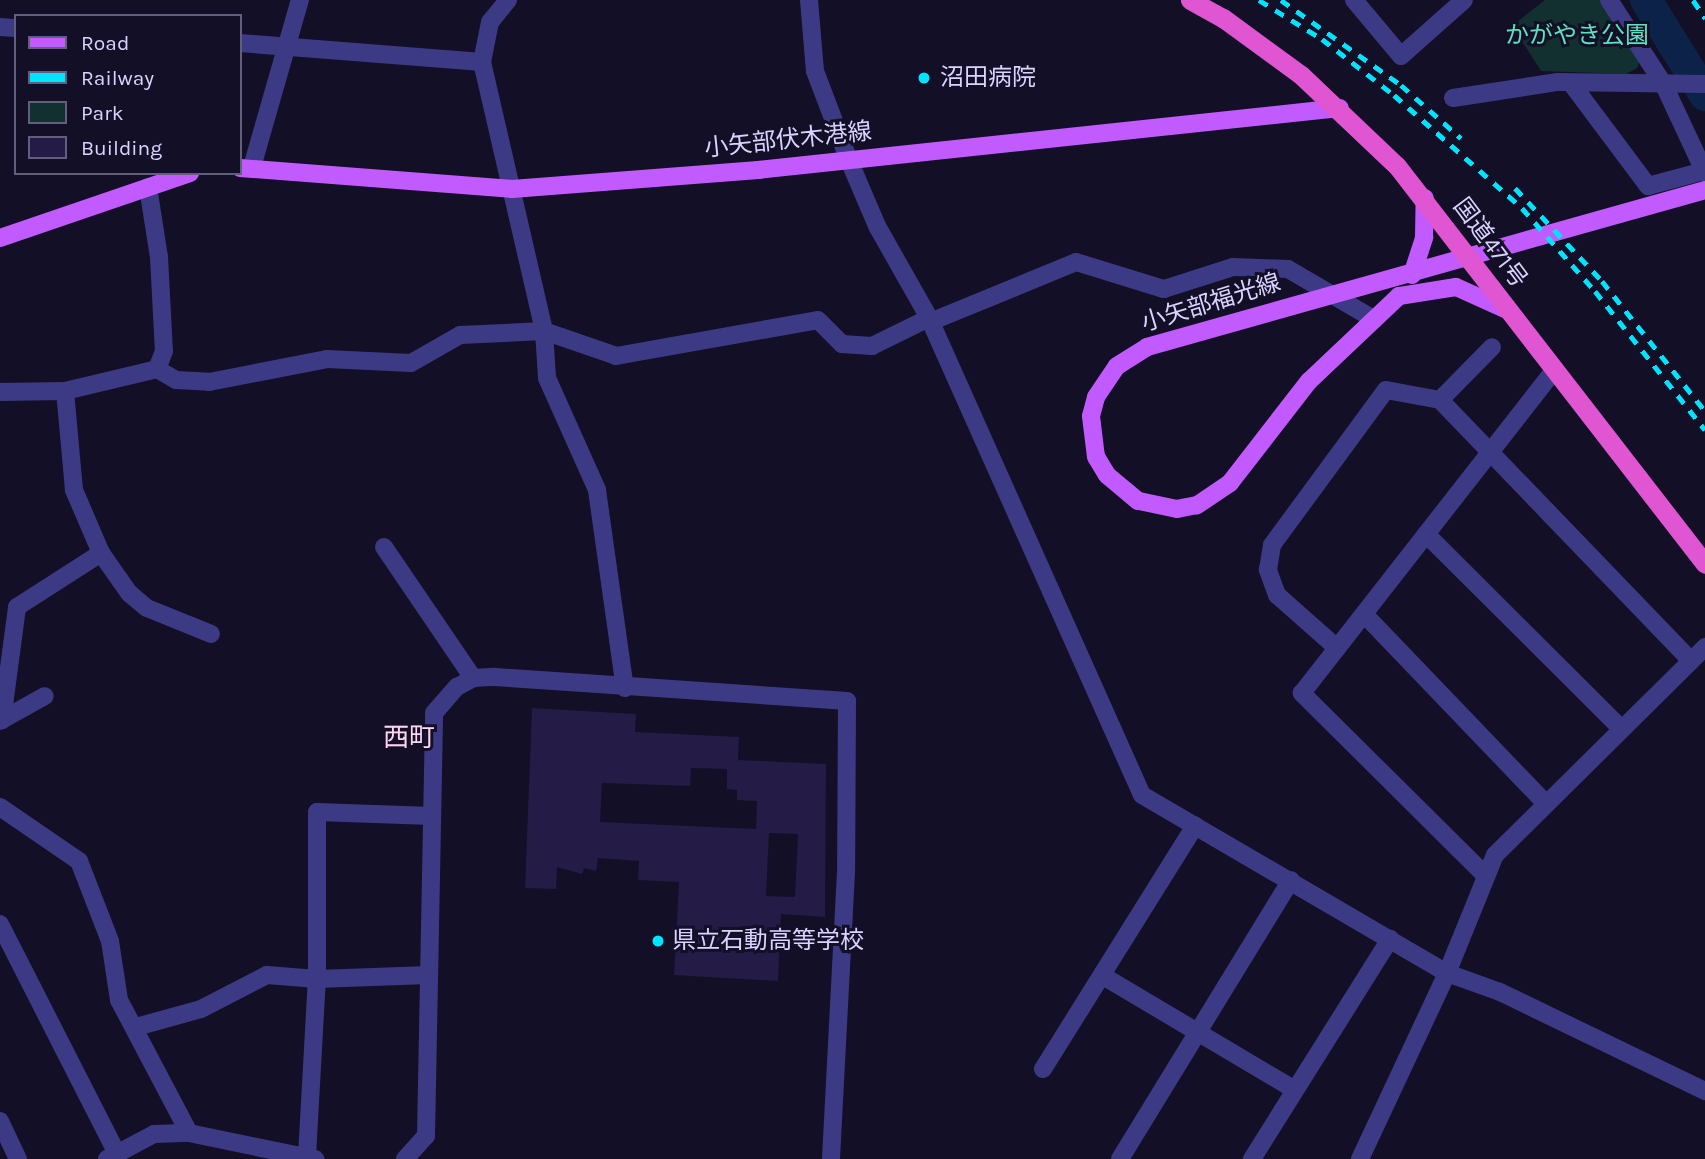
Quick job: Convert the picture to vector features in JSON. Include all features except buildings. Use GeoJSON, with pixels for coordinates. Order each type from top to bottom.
{"type":"FeatureCollection","features":[{"type":"Feature","properties":{"kind":"highway","name":"国道471号"},"geometry":{"type":"LineString","coordinates":[[1190,0],[1262,45],[1340,108],[1425,198],[1554,371],[1705,564]]}},
{"type":"Feature","properties":{"kind":"main road","name":"小矢部伏木港線"},"geometry":{"type":"LineString","coordinates":[[246,168],[372,182],[512,189],[1340,108]]}},
{"type":"Feature","properties":{"kind":"main road"},"geometry":{"type":"LineString","coordinates":[[0,238],[184,175]]}},
{"type":"Feature","properties":{"kind":"main road","name":"小矢部福光線"},"geometry":{"type":"LineString","coordinates":[[1425,198],[1427,218],[1419,257],[1399,296],[1325,364],[1247,466],[1213,497],[1197,505],[1157,508],[1121,489],[1096,457],[1091,416],[1096,397],[1118,366],[1147,347],[1705,190]]}},
{"type":"Feature","properties":{"kind":"main road","name":"小矢部福光線"},"geometry":{"type":"LineString","coordinates":[[1399,296],[1436,287],[1456,287],[1494,302],[1516,317]]}},
{"type":"Feature","properties":{"kind":"street"},"geometry":{"type":"LineString","coordinates":[[246,168],[300,0]]}},
{"type":"Feature","properties":{"kind":"street"},"geometry":{"type":"LineString","coordinates":[[508,0],[490,22],[482,62],[544,331],[547,378],[597,490],[625,688]]}},
{"type":"Feature","properties":{"kind":"street"},"geometry":{"type":"LineString","coordinates":[[809,0],[815,71],[848,158],[877,226],[930,320],[1142,795],[1447,973],[1500,992],[1705,1091]]}},
{"type":"Feature","properties":{"kind":"street"},"geometry":{"type":"LineString","coordinates":[[1354,0],[1401,56],[1464,0]]}},
{"type":"Feature","properties":{"kind":"street"},"geometry":{"type":"LineString","coordinates":[[1572,83],[1648,186],[1704,172],[1663,83],[1609,0]]}},
{"type":"Feature","properties":{"kind":"street"},"geometry":{"type":"LineString","coordinates":[[242,44],[482,62]]}},
{"type":"Feature","properties":{"kind":"street"},"geometry":{"type":"LineString","coordinates":[[1453,98],[1572,83],[1705,84]]}},
{"type":"Feature","properties":{"kind":"street"},"geometry":{"type":"LineString","coordinates":[[148,187],[159,257],[164,351],[158,369]]}},
{"type":"Feature","properties":{"kind":"street"},"geometry":{"type":"LineString","coordinates":[[0,391],[65,391],[158,369],[176,380],[209,382],[327,359],[411,363],[460,335],[544,331],[616,356],[818,320],[842,344],[872,346],[1076,262],[1164,289],[1233,267],[1288,269],[1372,318]]}},
{"type":"Feature","properties":{"kind":"street"},"geometry":{"type":"LineString","coordinates":[[1440,400],[1492,347]]}},
{"type":"Feature","properties":{"kind":"street"},"geometry":{"type":"LineString","coordinates":[[1486,876],[1301,693],[1554,371]]}},
{"type":"Feature","properties":{"kind":"street"},"geometry":{"type":"LineString","coordinates":[[1337,648],[1277,596],[1268,570],[1272,545],[1386,390],[1440,400],[1691,661]]}},
{"type":"Feature","properties":{"kind":"street"},"geometry":{"type":"LineString","coordinates":[[65,391],[74,491],[101,553],[129,593],[147,608],[211,634]]}},
{"type":"Feature","properties":{"kind":"street"},"geometry":{"type":"LineString","coordinates":[[1426,534],[1622,729]]}},
{"type":"Feature","properties":{"kind":"street"},"geometry":{"type":"LineString","coordinates":[[384,547],[473,678]]}},
{"type":"Feature","properties":{"kind":"street"},"geometry":{"type":"LineString","coordinates":[[1,721],[17,607],[101,553]]}},
{"type":"Feature","properties":{"kind":"street"},"geometry":{"type":"LineString","coordinates":[[1364,614],[1546,804]]}},
{"type":"Feature","properties":{"kind":"street"},"geometry":{"type":"LineString","coordinates":[[1360,1159],[1447,973],[1495,855],[1705,647]]}},
{"type":"Feature","properties":{"kind":"street"},"geometry":{"type":"LineString","coordinates":[[405,1159],[426,1136],[434,713],[457,687],[473,678],[847,701],[846,872],[831,1159]]}},
{"type":"Feature","properties":{"kind":"street"},"geometry":{"type":"LineString","coordinates":[[1,721],[46,696]]}},
{"type":"Feature","properties":{"kind":"street"},"geometry":{"type":"LineString","coordinates":[[0,807],[79,861],[110,941],[119,1000],[136,1027],[189,1133]]}},
{"type":"Feature","properties":{"kind":"street"},"geometry":{"type":"LineString","coordinates":[[0,923],[112,1156],[154,1135],[189,1133],[311,1157],[317,979],[317,812],[432,816]]}},
{"type":"Feature","properties":{"kind":"street"},"geometry":{"type":"LineString","coordinates":[[1043,1069],[1195,826]]}},
{"type":"Feature","properties":{"kind":"street"},"geometry":{"type":"LineString","coordinates":[[1120,1159],[1291,880]]}},
{"type":"Feature","properties":{"kind":"street"},"geometry":{"type":"LineString","coordinates":[[1252,1159],[1293,1089],[1390,939]]}},
{"type":"Feature","properties":{"kind":"street"},"geometry":{"type":"LineString","coordinates":[[136,1027],[201,1009],[267,975],[317,979],[429,975]]}},
{"type":"Feature","properties":{"kind":"street"},"geometry":{"type":"LineString","coordinates":[[1103,976],[1293,1089]]}},
{"type":"Feature","properties":{"kind":"street"},"geometry":{"type":"LineString","coordinates":[[0,1121],[18,1159]]}},
{"type":"Feature","properties":{"kind":"green space","name":"かがやき公園"},"geometry":{"type":"Polygon","coordinates":[[[1545,0],[1600,0],[1640,60],[1637,68],[1626,74],[1541,71],[1512,26],[1545,0]]]}},
{"type":"Feature","properties":{"kind":"waterway"},"geometry":{"type":"LineString","coordinates":[[1646,0],[1705,95]]}},
{"type":"Feature","properties":{"kind":"railway"},"geometry":{"type":"LineString","coordinates":[[1259,0],[1322,39],[1394,95],[1522,208],[1595,291],[1705,430]]}},
{"type":"Feature","properties":{"kind":"railway"},"geometry":{"type":"LineString","coordinates":[[1281,0],[1401,85],[1461,138]]}},
{"type":"Feature","properties":{"kind":"railway"},"geometry":{"type":"LineString","coordinates":[[1693,0],[1705,18]]}},
{"type":"Feature","properties":{"kind":"railway"},"geometry":{"type":"LineString","coordinates":[[1515,188],[1602,281],[1705,411]]}},
{"type":"Feature","properties":{"kind":"place","name":"沼田病院"},"geometry":{"type":"Point","coordinates":[924,78]}},
{"type":"Feature","properties":{"kind":"place","name":"県立石動高等学校"},"geometry":{"type":"Point","coordinates":[658,941]}},
{"type":"Feature","properties":{"kind":"district","name":"西町"},"geometry":{"type":"Point","coordinates":[409,738]}}]}
